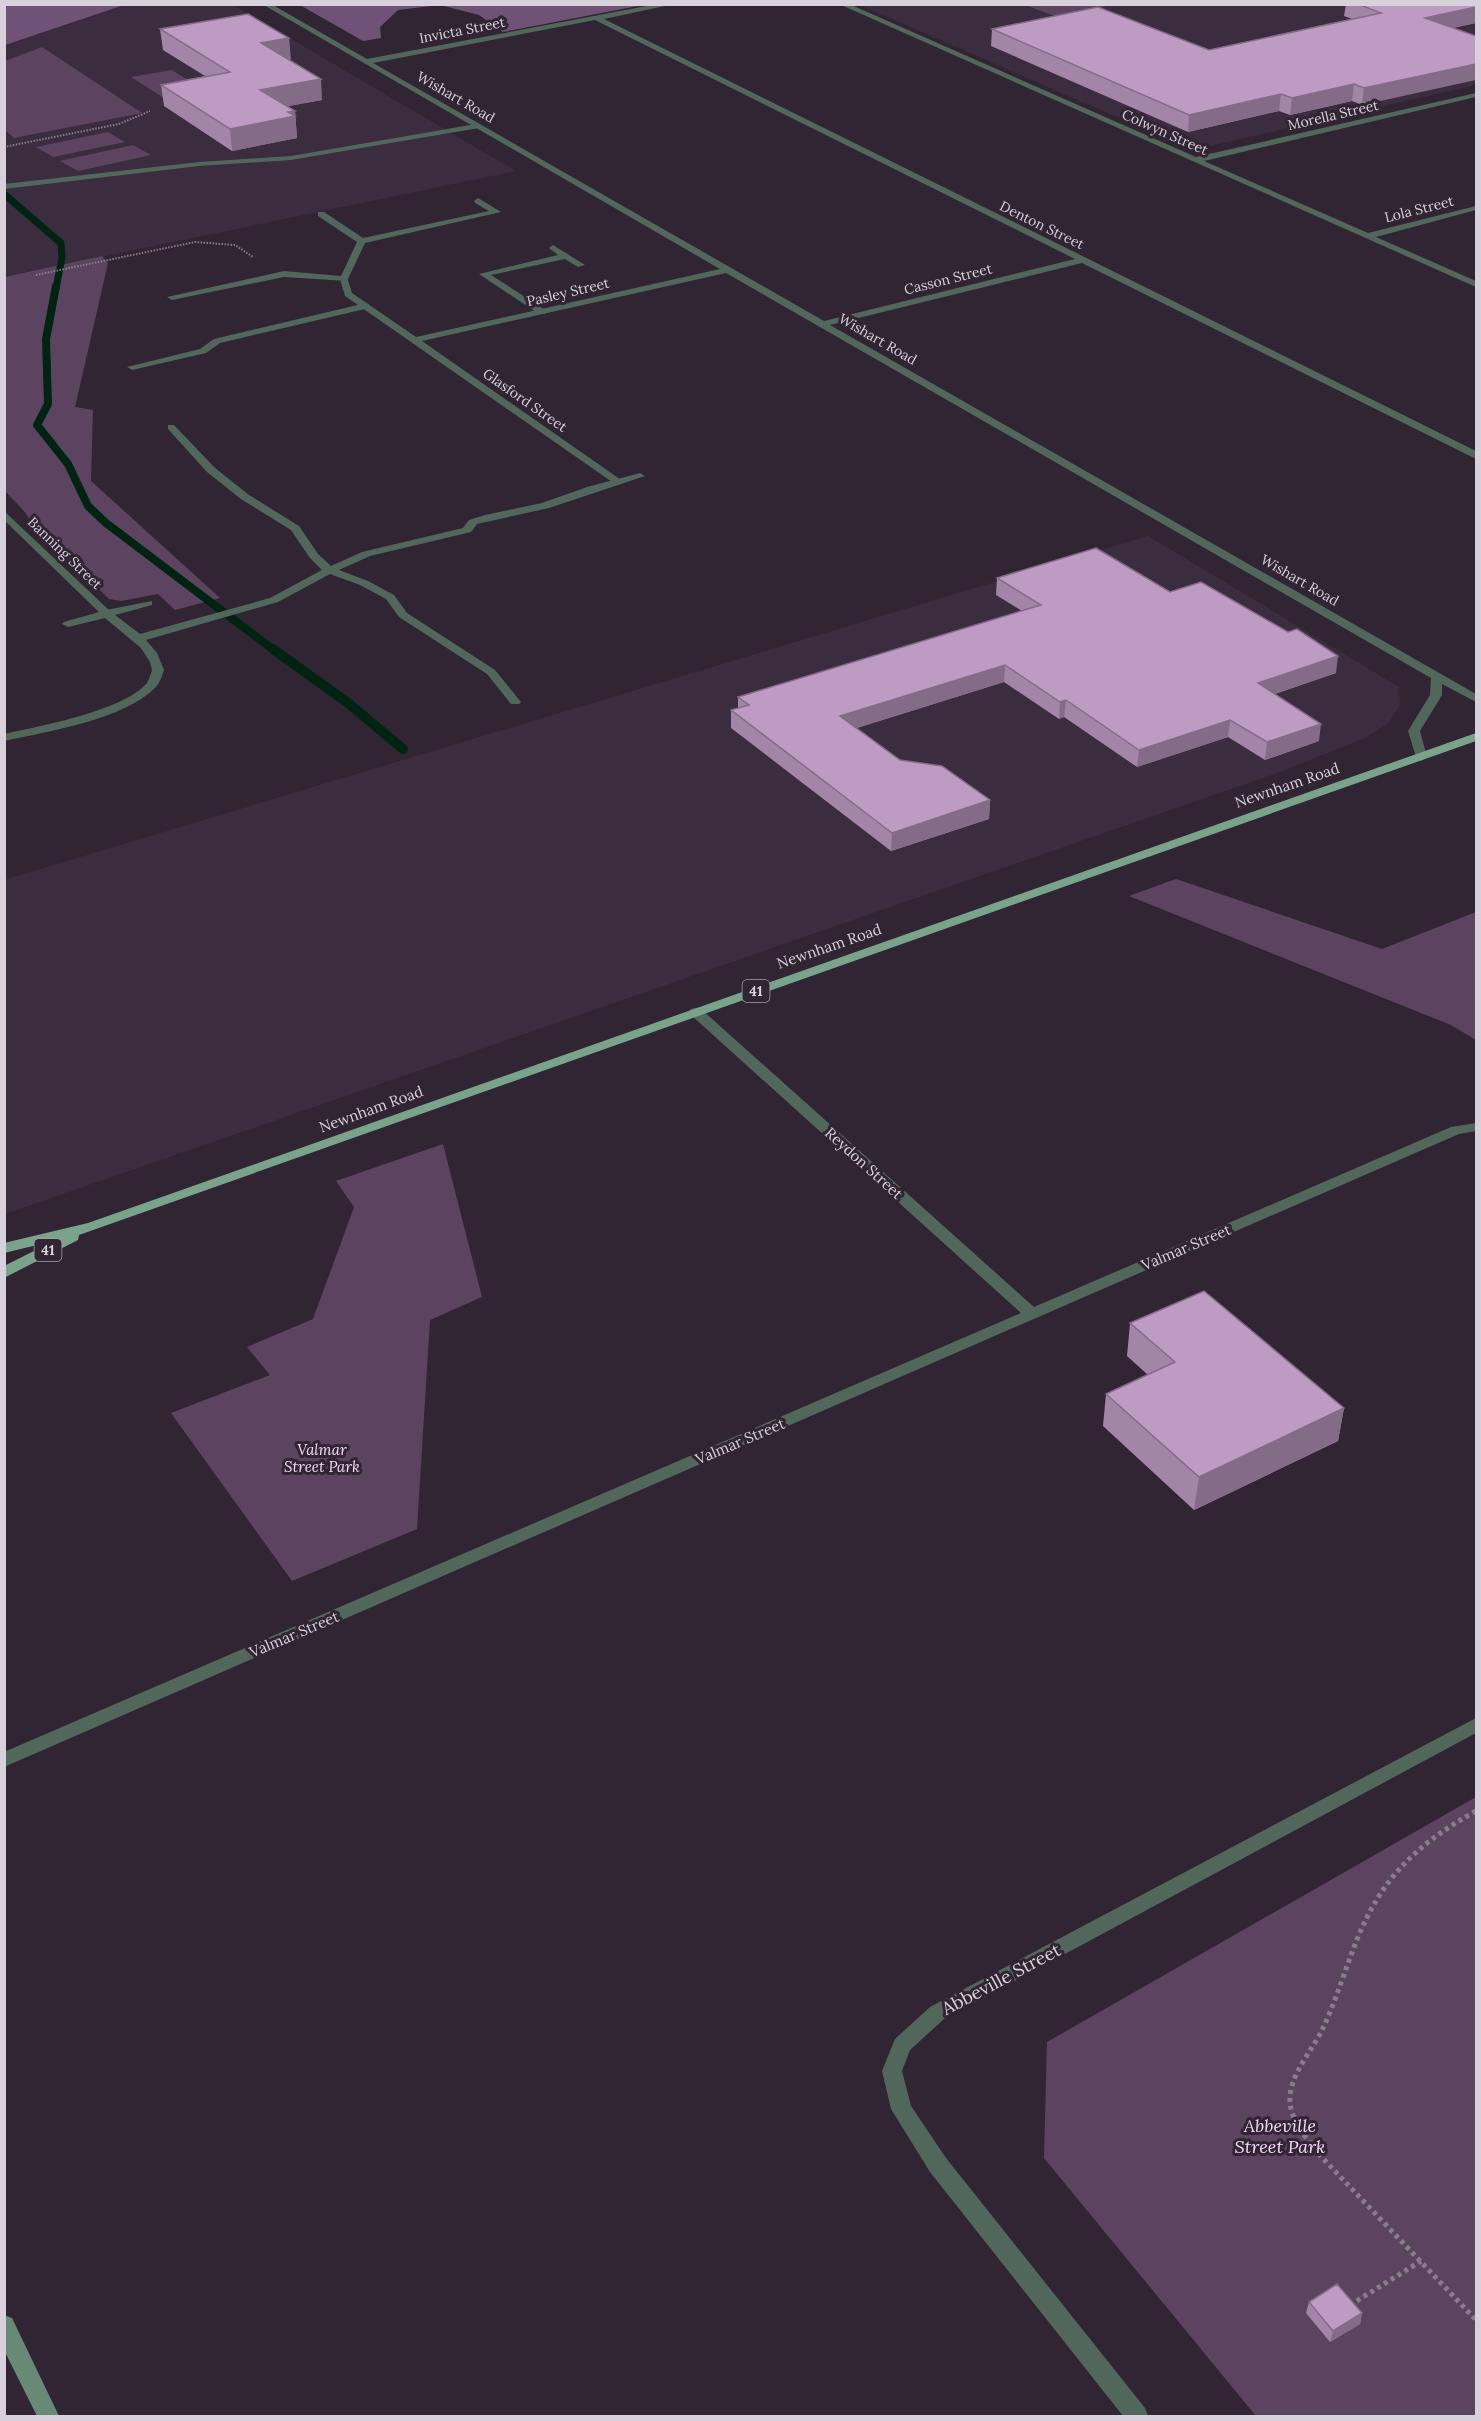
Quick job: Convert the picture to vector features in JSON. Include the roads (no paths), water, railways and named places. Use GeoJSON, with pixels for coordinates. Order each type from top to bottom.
{"type":"FeatureCollection","features":[{"type":"Feature","properties":{"kind":"main road","name":"Newnham Road"},"geometry":{"type":"LineString","coordinates":[[4,1248],[92,1227],[1476,737]]}},
{"type":"Feature","properties":{"kind":"main road","name":"Newnham Road"},"geometry":{"type":"LineString","coordinates":[[4,1273],[92,1227]]}},
{"type":"Feature","properties":{"kind":"main road"},"geometry":{"type":"LineString","coordinates":[[4,2325],[48,2416]]}},
{"type":"Feature","properties":{"kind":"street","name":"Wishart Road"},"geometry":{"type":"LineString","coordinates":[[265,4],[1476,699]]}},
{"type":"Feature","properties":{"kind":"street","name":"Invicta Street"},"geometry":{"type":"LineString","coordinates":[[365,62],[670,4]]}},
{"type":"Feature","properties":{"kind":"street","name":"Colwyn Street"},"geometry":{"type":"LineString","coordinates":[[842,4],[1476,284]]}},
{"type":"Feature","properties":{"kind":"street","name":"Denton Street"},"geometry":{"type":"LineString","coordinates":[[596,18],[1476,455]]}},
{"type":"Feature","properties":{"kind":"street","name":"Morella Street"},"geometry":{"type":"LineString","coordinates":[[1196,160],[1476,95]]}},
{"type":"Feature","properties":{"kind":"street"},"geometry":{"type":"LineString","coordinates":[[9,186],[199,164],[291,158],[476,126]]}},
{"type":"Feature","properties":{"kind":"street"},"geometry":{"type":"LineString","coordinates":[[321,214],[362,241],[496,212],[478,201]]}},
{"type":"Feature","properties":{"kind":"street","name":"Lola Street"},"geometry":{"type":"LineString","coordinates":[[1368,236],[1476,208]]}},
{"type":"Feature","properties":{"kind":"street"},"geometry":{"type":"LineString","coordinates":[[172,297],[284,274],[344,279],[362,241]]}},
{"type":"Feature","properties":{"kind":"street"},"geometry":{"type":"LineString","coordinates":[[553,248],[581,265]]}},
{"type":"Feature","properties":{"kind":"street"},"geometry":{"type":"LineString","coordinates":[[542,312],[483,274],[566,256]]}},
{"type":"Feature","properties":{"kind":"street","name":"Casson Street"},"geometry":{"type":"LineString","coordinates":[[822,324],[1082,260]]}},
{"type":"Feature","properties":{"kind":"street","name":"Pasley Street"},"geometry":{"type":"LineString","coordinates":[[415,340],[726,270]]}},
{"type":"Feature","properties":{"kind":"street","name":"Glasford Street"},"geometry":{"type":"LineString","coordinates":[[344,279],[348,294],[619,482]]}},
{"type":"Feature","properties":{"kind":"street"},"geometry":{"type":"LineString","coordinates":[[132,367],[203,351],[218,341],[366,306]]}},
{"type":"Feature","properties":{"kind":"street"},"geometry":{"type":"LineString","coordinates":[[171,428],[211,470],[245,497],[284,519],[295,528],[314,556],[329,570],[364,583],[390,597],[403,615],[491,672],[515,702]]}},
{"type":"Feature","properties":{"kind":"street"},"geometry":{"type":"LineString","coordinates":[[136,639],[250,609],[274,600],[329,570],[366,554],[467,530],[473,522],[489,517],[545,506],[640,476]]}},
{"type":"Feature","properties":{"kind":"street","name":"Banning Street"},"geometry":{"type":"LineString","coordinates":[[4,514],[106,614],[152,654],[158,669],[156,681],[148,691],[121,706],[4,738]]}},
{"type":"Feature","properties":{"kind":"street"},"geometry":{"type":"LineString","coordinates":[[68,624],[148,603]]}},
{"type":"Feature","properties":{"kind":"street"},"geometry":{"type":"LineString","coordinates":[[1421,757],[1414,732],[1436,695],[1437,677]]}},
{"type":"Feature","properties":{"kind":"street","name":"Reydon Street"},"geometry":{"type":"LineString","coordinates":[[696,1012],[1032,1314]]}},
{"type":"Feature","properties":{"kind":"street","name":"Valmar Street"},"geometry":{"type":"LineString","coordinates":[[4,1760],[1456,1130],[1476,1128]]}},
{"type":"Feature","properties":{"kind":"street","name":"Abbeville Street"},"geometry":{"type":"LineString","coordinates":[[1137,2416],[938,2165],[901,2109],[892,2071],[902,2045],[937,2013],[1476,1725]]}},
{"type":"Feature","properties":{"kind":"waterway"},"geometry":{"type":"LineString","coordinates":[[4,194],[61,243],[62,258],[56,288]]}},
{"type":"Feature","properties":{"kind":"waterway"},"geometry":{"type":"LineString","coordinates":[[56,286],[46,339],[48,404],[37,425],[68,464],[88,506],[106,523],[275,651]]}},
{"type":"Feature","properties":{"kind":"waterway"},"geometry":{"type":"LineString","coordinates":[[273,649],[348,703],[403,749]]}},
{"type":"Feature","properties":{"kind":"park label","name":"Valmar Street Park"},"geometry":{"type":"Point","coordinates":[322,1458]}},
{"type":"Feature","properties":{"kind":"park label","name":"Abbeville Street Park"},"geometry":{"type":"Point","coordinates":[1280,2135]}}]}
